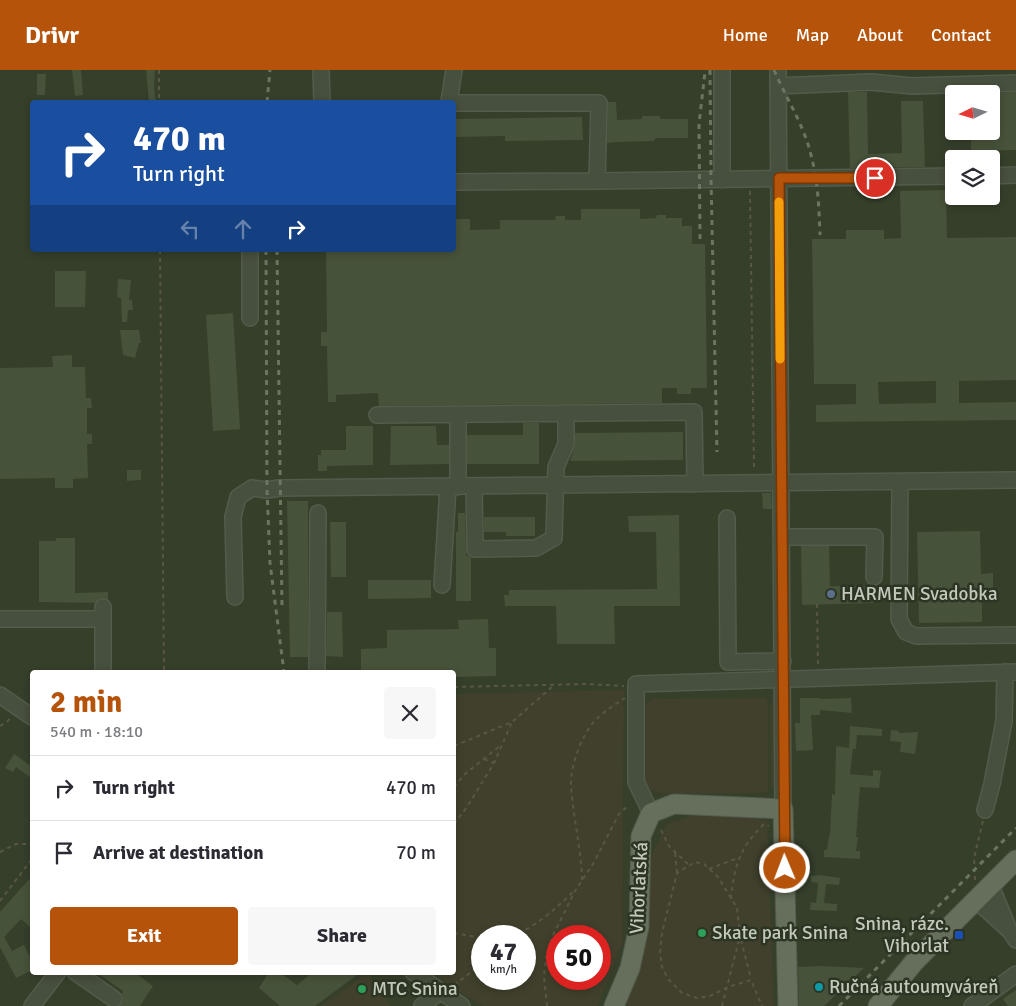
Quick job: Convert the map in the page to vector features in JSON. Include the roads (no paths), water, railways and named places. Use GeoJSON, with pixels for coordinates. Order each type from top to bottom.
{"type":"FeatureCollection","features":[{"type":"Feature","properties":{"kind":"main road"},"geometry":{"type":"LineString","coordinates":[[651,813],[674,804],[784,809],[788,1006]]}},
{"type":"Feature","properties":{"kind":"main road","name":"Vihorlatská"},"geometry":{"type":"LineString","coordinates":[[614,1006],[630,968],[639,927],[641,836],[651,813]]}},
{"type":"Feature","properties":{"kind":"main road"},"geometry":{"type":"LineString","coordinates":[[878,1006],[915,961],[981,889],[1016,860]]}},
{"type":"Feature","properties":{"kind":"street"},"geometry":{"type":"LineString","coordinates":[[321,70],[322,100]]}},
{"type":"Feature","properties":{"kind":"street"},"geometry":{"type":"LineString","coordinates":[[449,100],[454,70]]}},
{"type":"Feature","properties":{"kind":"street"},"geometry":{"type":"LineString","coordinates":[[722,70],[722,180]]}},
{"type":"Feature","properties":{"kind":"street"},"geometry":{"type":"LineString","coordinates":[[778,70],[784,809]]}},
{"type":"Feature","properties":{"kind":"street"},"geometry":{"type":"LineString","coordinates":[[778,86],[871,82],[912,86],[1016,83]]}},
{"type":"Feature","properties":{"kind":"street"},"geometry":{"type":"LineString","coordinates":[[456,103],[599,103],[597,181]]}},
{"type":"Feature","properties":{"kind":"street"},"geometry":{"type":"LineString","coordinates":[[1000,176],[1016,175]]}},
{"type":"Feature","properties":{"kind":"street"},"geometry":{"type":"LineString","coordinates":[[456,182],[945,176]]}},
{"type":"Feature","properties":{"kind":"street"},"geometry":{"type":"LineString","coordinates":[[250,252],[250,318]]}},
{"type":"Feature","properties":{"kind":"street"},"geometry":{"type":"LineString","coordinates":[[378,415],[694,412],[695,484]]}},
{"type":"Feature","properties":{"kind":"street"},"geometry":{"type":"LineString","coordinates":[[474,486],[475,549],[536,548],[554,538],[556,467],[566,444],[566,413]]}},
{"type":"Feature","properties":{"kind":"street"},"geometry":{"type":"LineString","coordinates":[[442,586],[453,487],[458,414]]}},
{"type":"Feature","properties":{"kind":"street"},"geometry":{"type":"LineString","coordinates":[[235,597],[233,517],[238,497],[252,488],[267,490],[279,488],[1016,480]]}},
{"type":"Feature","properties":{"kind":"street"},"geometry":{"type":"LineString","coordinates":[[900,482],[899,619],[906,632],[916,636],[1016,636]]}},
{"type":"Feature","properties":{"kind":"street"},"geometry":{"type":"LineString","coordinates":[[317,670],[318,513]]}},
{"type":"Feature","properties":{"kind":"street"},"geometry":{"type":"LineString","coordinates":[[727,518],[728,662],[783,661]]}},
{"type":"Feature","properties":{"kind":"street"},"geometry":{"type":"LineString","coordinates":[[782,537],[875,537],[874,577]]}},
{"type":"Feature","properties":{"kind":"street"},"geometry":{"type":"LineString","coordinates":[[0,620],[103,613],[102,670]]}},
{"type":"Feature","properties":{"kind":"street"},"geometry":{"type":"LineString","coordinates":[[651,813],[636,782],[636,684],[1011,672],[1004,721],[985,810]]}},
{"type":"Feature","properties":{"kind":"street"},"geometry":{"type":"LineString","coordinates":[[0,695],[30,716]]}},
{"type":"Feature","properties":{"kind":"street"},"geometry":{"type":"LineString","coordinates":[[981,889],[1013,936]]}},
{"type":"Feature","properties":{"kind":"street"},"geometry":{"type":"LineString","coordinates":[[972,1006],[1016,974]]}},
{"type":"Feature","properties":{"kind":"street"},"geometry":{"type":"LineString","coordinates":[[32,1006],[56,975]]}},
{"type":"Feature","properties":{"kind":"street"},"geometry":{"type":"LineString","coordinates":[[79,975],[114,999]]}},
{"type":"Feature","properties":{"kind":"street"},"geometry":{"type":"LineString","coordinates":[[419,975],[446,989],[462,1006]]}},
{"type":"Feature","properties":{"kind":"street"},"geometry":{"type":"LineString","coordinates":[[422,1006],[446,989]]}},
{"type":"Feature","properties":{"kind":"railway"},"geometry":{"type":"LineString","coordinates":[[267,100],[270,70]]}},
{"type":"Feature","properties":{"kind":"railway"},"geometry":{"type":"LineString","coordinates":[[710,70],[717,452]]}},
{"type":"Feature","properties":{"kind":"railway"},"geometry":{"type":"LineString","coordinates":[[774,70],[808,144],[817,185],[820,235]]}},
{"type":"Feature","properties":{"kind":"railway"},"geometry":{"type":"LineString","coordinates":[[700,239],[699,124],[705,72]]}},
{"type":"Feature","properties":{"kind":"railway"},"geometry":{"type":"LineString","coordinates":[[266,252],[267,490],[270,563],[284,670]]}},
{"type":"Feature","properties":{"kind":"railway"},"geometry":{"type":"LineString","coordinates":[[277,252],[282,608]]}},
{"type":"Feature","properties":{"kind":"railway"},"geometry":{"type":"LineString","coordinates":[[839,1006],[1016,828]]}},
{"type":"Feature","properties":{"kind":"place","name":"HARMEN Svadobka"},"geometry":{"type":"Point","coordinates":[831,594]}},
{"type":"Feature","properties":{"kind":"place","name":"Skate park Snina"},"geometry":{"type":"Point","coordinates":[702,933]}},
{"type":"Feature","properties":{"kind":"place","name":"Snina, rázc. Vihorlat"},"geometry":{"type":"Point","coordinates":[959,935]}},
{"type":"Feature","properties":{"kind":"place","name":"Ručná autoumyváreň"},"geometry":{"type":"Point","coordinates":[819,987]}},
{"type":"Feature","properties":{"kind":"place","name":"MTC Snina"},"geometry":{"type":"Point","coordinates":[362,989]}}]}
